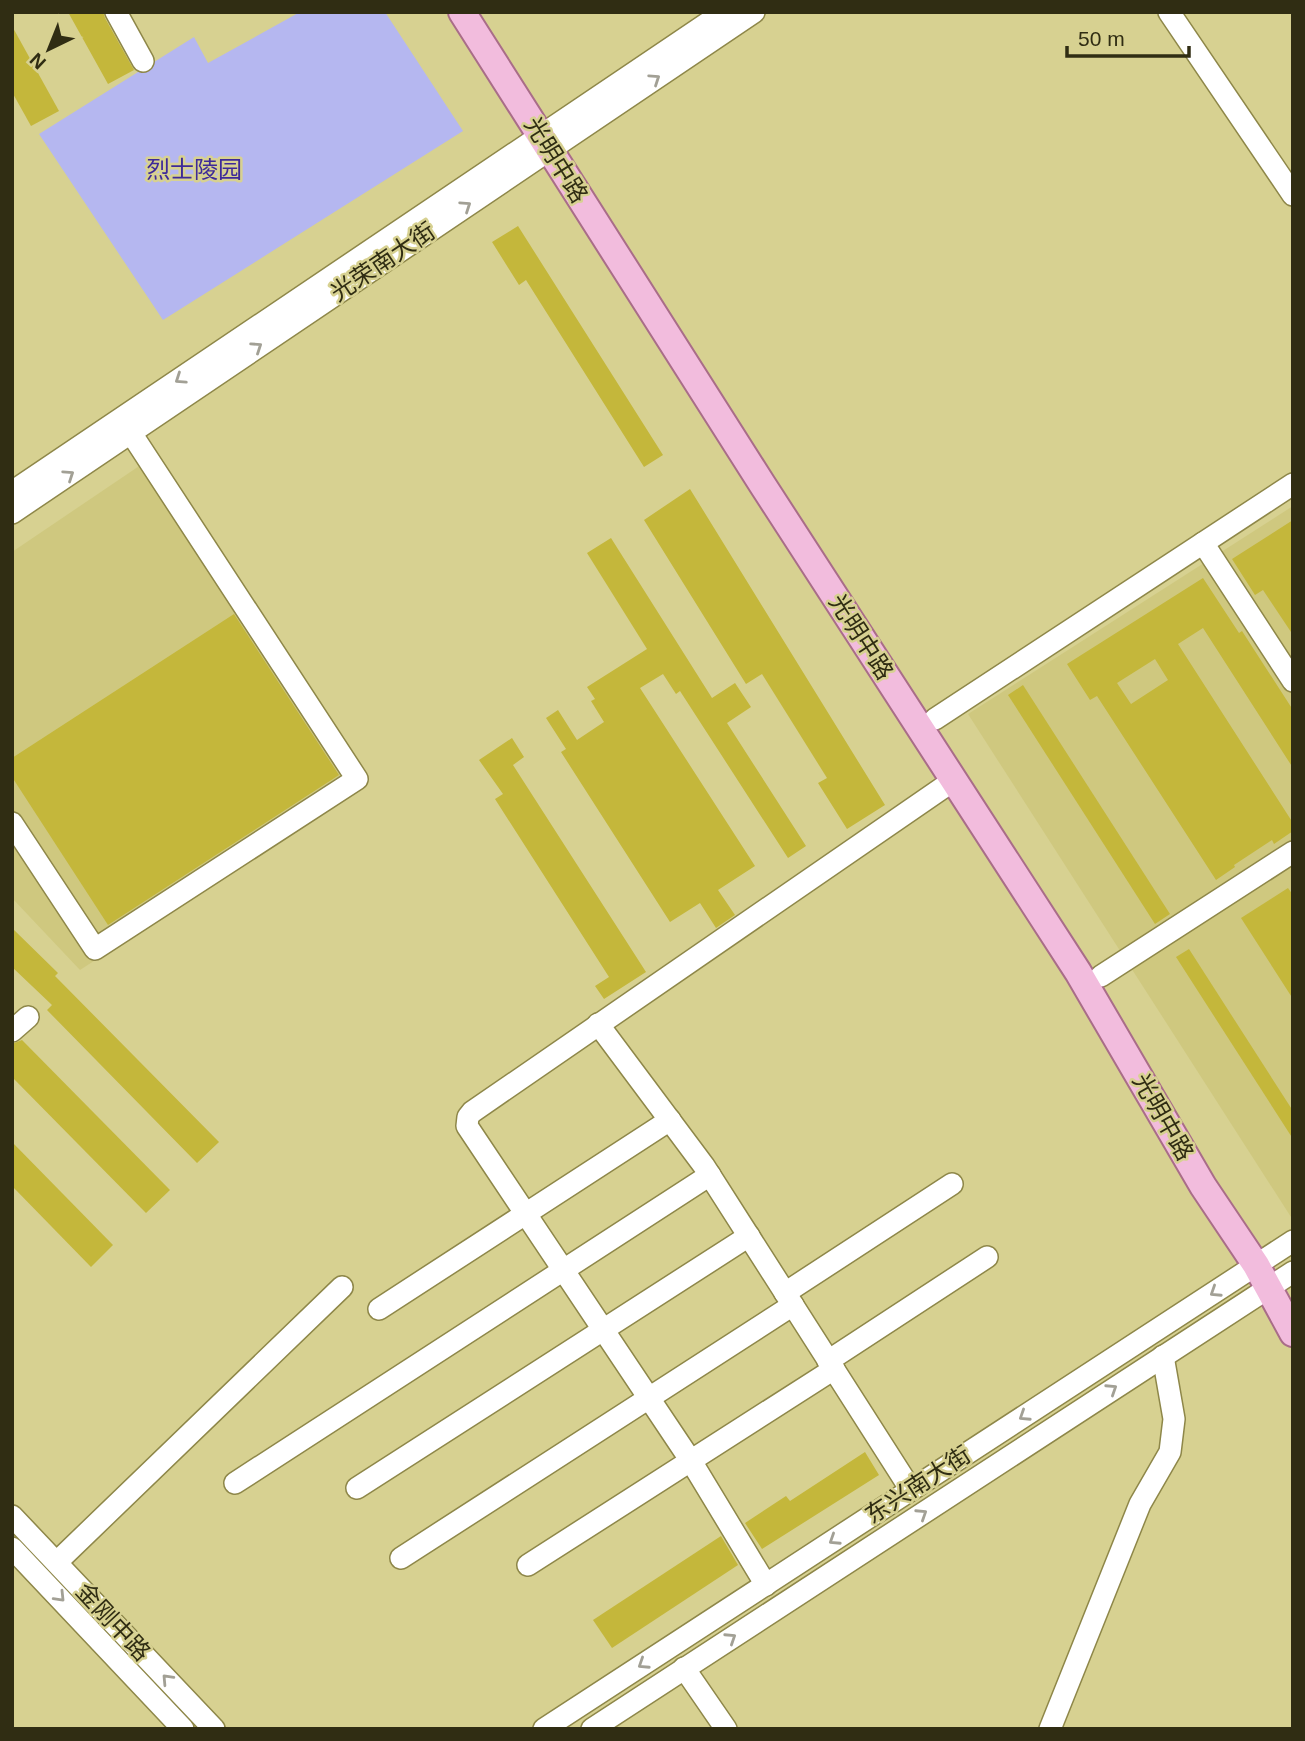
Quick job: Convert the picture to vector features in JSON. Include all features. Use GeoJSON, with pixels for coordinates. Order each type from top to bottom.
{"type":"FeatureCollection","features":[{"type":"Feature","properties":{"kind":"main road","name":"光明中路"},"geometry":{"type":"LineString","coordinates":[[462,12],[552,138],[1101,976],[1219,1177],[1262,1277]]}},
{"type":"Feature","properties":{"kind":"main road","name":"光明中路"},"geometry":{"type":"LineString","coordinates":[[483,12],[552,138],[754,472],[1078,972],[1203,1186],[1262,1277],[1293,1333]]}},
{"type":"Feature","properties":{"kind":"street"},"geometry":{"type":"LineString","coordinates":[[116,12],[143,61]]}},
{"type":"Feature","properties":{"kind":"street","name":"光荣南大街"},"geometry":{"type":"LineString","coordinates":[[12,513],[131,433],[552,138],[724,12]]}},
{"type":"Feature","properties":{"kind":"street","name":"光荣南大街"},"geometry":{"type":"LineString","coordinates":[[12,492],[552,138],[754,12]]}},
{"type":"Feature","properties":{"kind":"street"},"geometry":{"type":"LineString","coordinates":[[1169,12],[1293,195]]}},
{"type":"Feature","properties":{"kind":"street"},"geometry":{"type":"LineString","coordinates":[[12,822],[95,949],[357,779],[131,433]]}},
{"type":"Feature","properties":{"kind":"street"},"geometry":{"type":"LineString","coordinates":[[935,719],[1293,484]]}},
{"type":"Feature","properties":{"kind":"street"},"geometry":{"type":"LineString","coordinates":[[1203,543],[1293,681]]}},
{"type":"Feature","properties":{"kind":"street"},"geometry":{"type":"LineString","coordinates":[[766,1585],[691,1461],[467,1126],[468,1117],[598,1024],[954,780]]}},
{"type":"Feature","properties":{"kind":"street"},"geometry":{"type":"LineString","coordinates":[[1101,976],[1293,852]]}},
{"type":"Feature","properties":{"kind":"street"},"geometry":{"type":"LineString","coordinates":[[598,1024],[710,1175],[911,1490]]}},
{"type":"Feature","properties":{"kind":"street"},"geometry":{"type":"LineString","coordinates":[[379,1309],[670,1120]]}},
{"type":"Feature","properties":{"kind":"street"},"geometry":{"type":"LineString","coordinates":[[235,1483],[710,1175]]}},
{"type":"Feature","properties":{"kind":"street"},"geometry":{"type":"LineString","coordinates":[[401,1558],[649,1397],[952,1184]]}},
{"type":"Feature","properties":{"kind":"street"},"geometry":{"type":"LineString","coordinates":[[357,1488],[749,1236]]}},
{"type":"Feature","properties":{"kind":"street","name":"东兴南大街"},"geometry":{"type":"LineString","coordinates":[[592,1729],[1163,1356],[1262,1277],[1293,1241]]}},
{"type":"Feature","properties":{"kind":"street"},"geometry":{"type":"LineString","coordinates":[[528,1565],[691,1461],[987,1257]]}},
{"type":"Feature","properties":{"kind":"street","name":"东兴南大街"},"geometry":{"type":"LineString","coordinates":[[544,1729],[911,1490],[1262,1277],[1293,1272]]}},
{"type":"Feature","properties":{"kind":"street"},"geometry":{"type":"LineString","coordinates":[[57,1562],[342,1287]]}},
{"type":"Feature","properties":{"kind":"street"},"geometry":{"type":"LineString","coordinates":[[1050,1729],[1140,1504],[1170,1452],[1174,1419],[1163,1356]]}},
{"type":"Feature","properties":{"kind":"street","name":"金刚中路"},"geometry":{"type":"LineString","coordinates":[[12,1516],[214,1729]]}},
{"type":"Feature","properties":{"kind":"street","name":"金刚中路"},"geometry":{"type":"LineString","coordinates":[[12,1548],[183,1729]]}},
{"type":"Feature","properties":{"kind":"street"},"geometry":{"type":"LineString","coordinates":[[684,1668],[726,1729]]}},
{"type":"Feature","properties":{"kind":"shaded area"},"geometry":{"type":"Polygon","coordinates":[[[154,456],[368,783],[80,970],[12,898],[12,552],[154,456]]]}},
{"type":"Feature","properties":{"kind":"shaded area"},"geometry":{"type":"Polygon","coordinates":[[[1293,506],[1293,1216],[1291,1217],[968,714],[1293,506]]]}},
{"type":"Feature","properties":{"kind":"green space","name":"烈士陵园"},"geometry":{"type":"Polygon","coordinates":[[[300,12],[385,12],[463,131],[163,320],[39,134],[194,37],[208,63],[300,12]]]}},
{"type":"Feature","properties":{"kind":"building"},"geometry":{"type":"Polygon","coordinates":[[[68,12],[103,12],[134,70],[108,84],[68,12]]]}},
{"type":"Feature","properties":{"kind":"building"},"geometry":{"type":"Polygon","coordinates":[[[12,26],[59,111],[31,126],[12,92],[12,26]]]}},
{"type":"Feature","properties":{"kind":"building"},"geometry":{"type":"Polygon","coordinates":[[[518,226],[663,455],[644,467],[526,280],[519,285],[492,242],[518,226]]]}},
{"type":"Feature","properties":{"kind":"building"},"geometry":{"type":"Polygon","coordinates":[[[690,489],[885,805],[847,829],[818,783],[827,778],[762,674],[746,684],[644,520],[690,489]]]}},
{"type":"Feature","properties":{"kind":"building"},"geometry":{"type":"Polygon","coordinates":[[[1293,520],[1293,635],[1263,590],[1255,595],[1232,559],[1293,520]]]}},
{"type":"Feature","properties":{"kind":"building"},"geometry":{"type":"Polygon","coordinates":[[[611,538],[712,698],[735,683],[751,707],[727,723],[806,846],[788,858],[680,691],[676,694],[663,674],[640,688],[755,866],[718,890],[735,915],[716,928],[700,903],[670,922],[561,752],[566,749],[546,718],[558,710],[577,740],[604,722],[591,701],[595,699],[587,687],[647,649],[587,553],[611,538]]]}},
{"type":"Feature","properties":{"kind":"building"},"geometry":{"type":"Polygon","coordinates":[[[1203,578],[1239,633],[1242,631],[1293,710],[1293,768],[1203,628],[1178,644],[1293,823],[1293,831],[1274,844],[1272,840],[1216,880],[1097,696],[1090,700],[1067,664],[1203,578]],[[1155,659],[1117,683],[1131,704],[1168,680],[1155,659]]]}},
{"type":"Feature","properties":{"kind":"building"},"geometry":{"type":"Polygon","coordinates":[[[234,614],[339,775],[108,925],[12,777],[12,758],[234,614]]]}},
{"type":"Feature","properties":{"kind":"building"},"geometry":{"type":"Polygon","coordinates":[[[1023,685],[1170,914],[1155,924],[1008,695],[1023,685]]]}},
{"type":"Feature","properties":{"kind":"building"},"geometry":{"type":"Polygon","coordinates":[[[512,738],[524,757],[513,765],[646,972],[604,999],[595,986],[609,977],[495,799],[503,794],[479,760],[512,738]]]}},
{"type":"Feature","properties":{"kind":"building"},"geometry":{"type":"Polygon","coordinates":[[[1288,888],[1293,895],[1293,999],[1241,918],[1288,888]]]}},
{"type":"Feature","properties":{"kind":"building"},"geometry":{"type":"Polygon","coordinates":[[[12,928],[58,973],[55,976],[219,1142],[197,1163],[47,1010],[52,1005],[12,967],[12,928]]]}},
{"type":"Feature","properties":{"kind":"building"},"geometry":{"type":"Polygon","coordinates":[[[1189,949],[1293,1111],[1293,1139],[1176,957],[1189,949]]]}},
{"type":"Feature","properties":{"kind":"building"},"geometry":{"type":"Polygon","coordinates":[[[22,1040],[170,1190],[146,1213],[12,1077],[12,1044],[22,1040]]]}},
{"type":"Feature","properties":{"kind":"building"},"geometry":{"type":"Polygon","coordinates":[[[12,1142],[113,1245],[91,1267],[12,1186],[12,1142]]]}},
{"type":"Feature","properties":{"kind":"building"},"geometry":{"type":"Polygon","coordinates":[[[865,1452],[879,1475],[762,1549],[745,1523],[786,1496],[790,1501],[865,1452]]]}},
{"type":"Feature","properties":{"kind":"building"},"geometry":{"type":"Polygon","coordinates":[[[721,1536],[738,1565],[612,1648],[593,1620],[721,1536]]]}}]}
